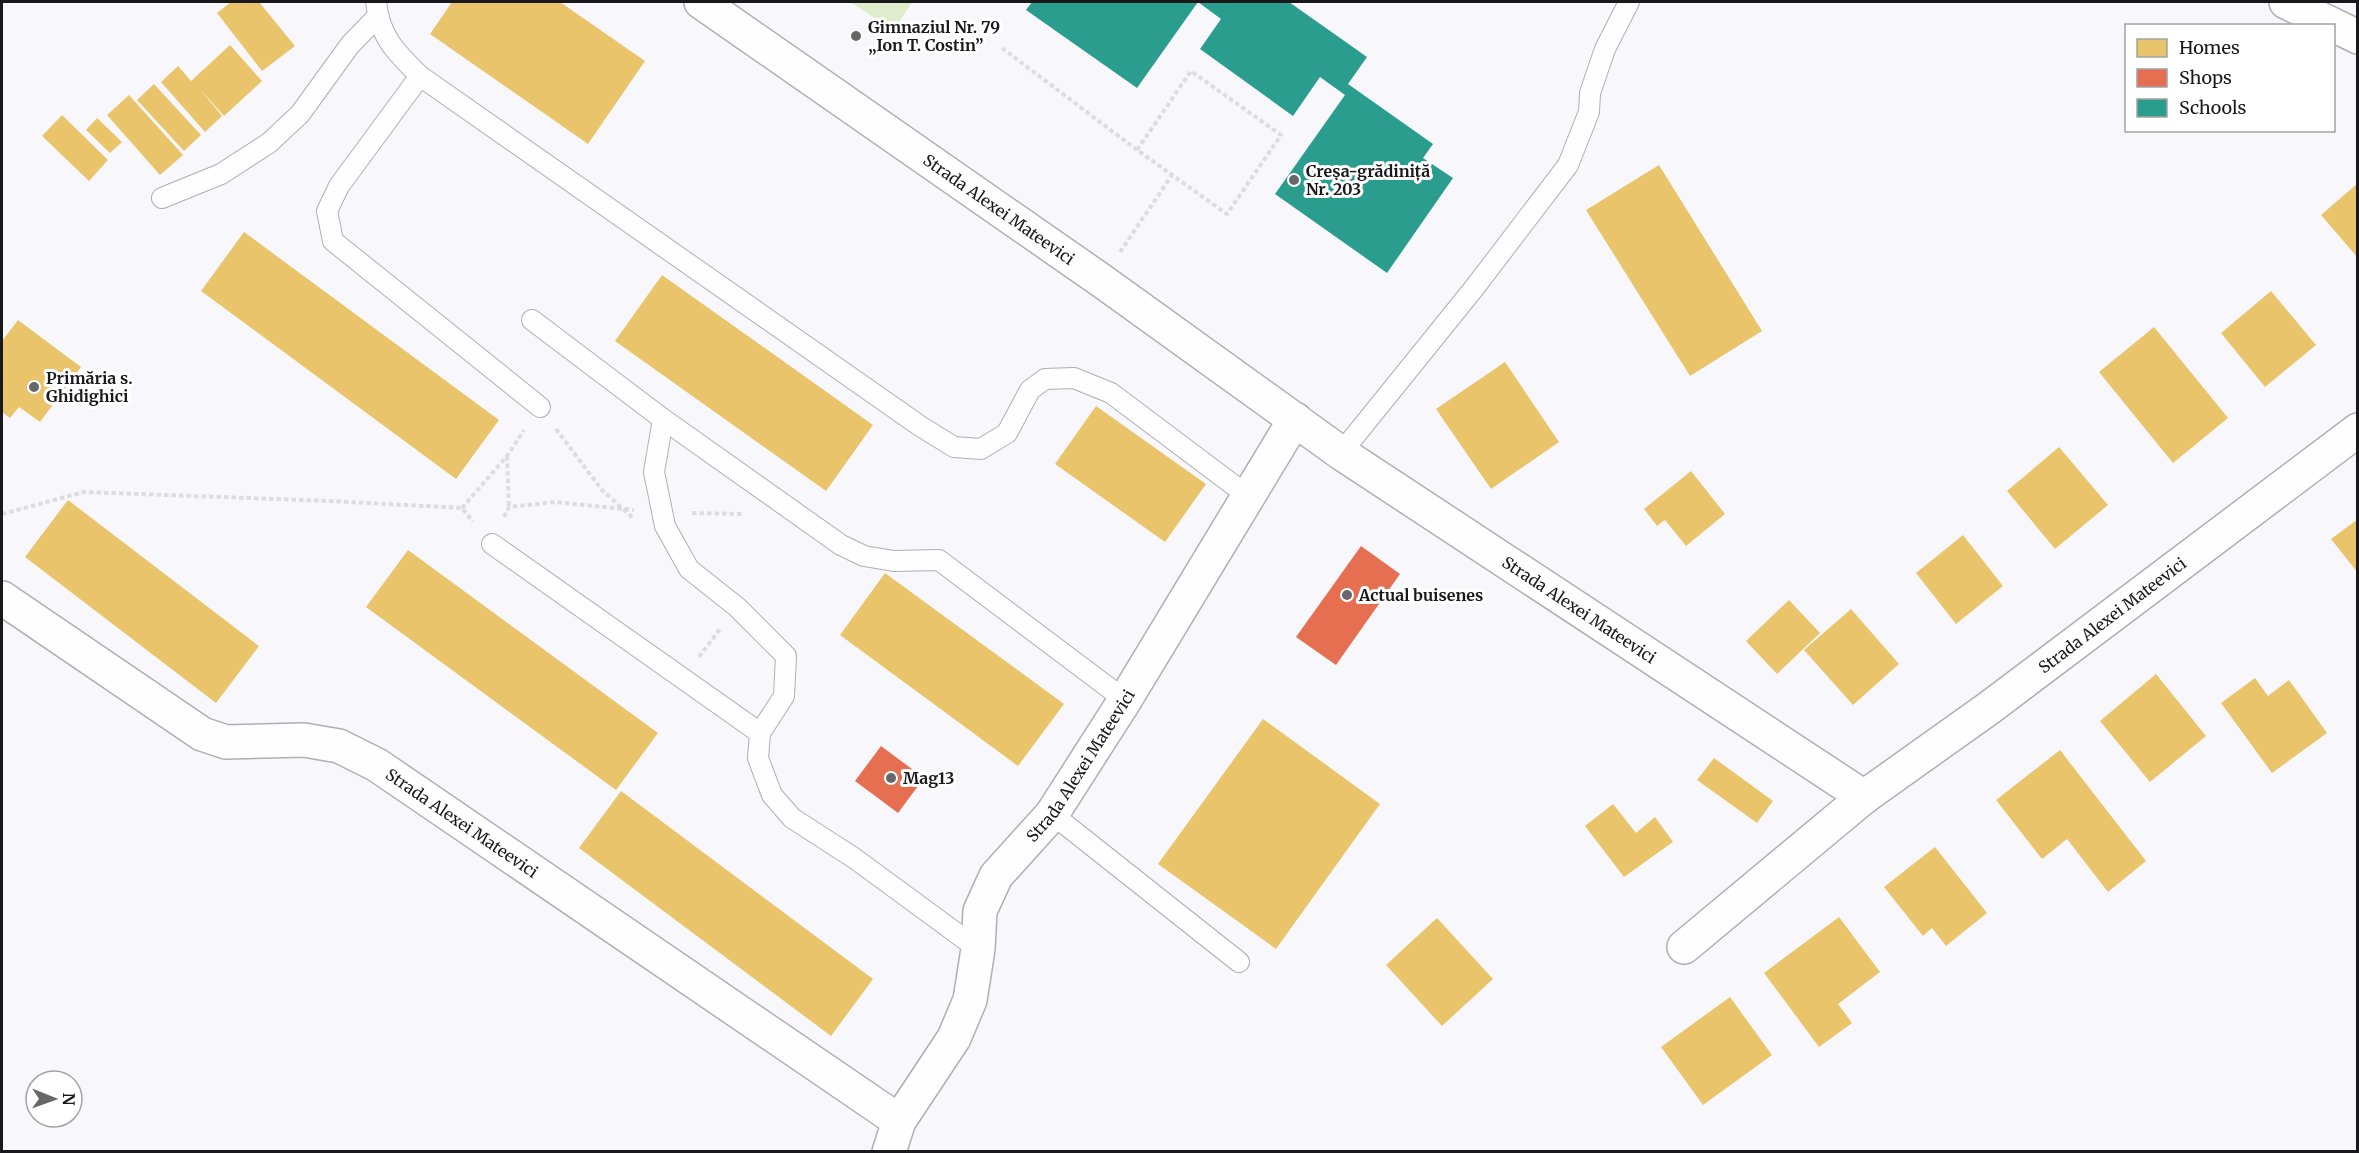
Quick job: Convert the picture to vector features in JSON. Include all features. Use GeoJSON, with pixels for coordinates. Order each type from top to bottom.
{"type":"FeatureCollection","features":[{"type":"Feature","properties":{"kind":"street","name":"Strada Alexei Mateevici"},"geometry":{"type":"LineString","coordinates":[[701,2],[1102,281],[1341,453],[1864,797]]}},
{"type":"Feature","properties":{"kind":"street"},"geometry":{"type":"LineString","coordinates":[[2291,2],[2333,24]]}},
{"type":"Feature","properties":{"kind":"street"},"geometry":{"type":"LineString","coordinates":[[2335,25],[2358,37]]}},
{"type":"Feature","properties":{"kind":"street","name":"Strada Alexei Mateevici"},"geometry":{"type":"LineString","coordinates":[[889,1152],[899,1121],[954,1038],[970,1000],[978,949],[980,911],[996,876],[1052,814],[1125,700],[1295,419]]}},
{"type":"Feature","properties":{"kind":"street","name":"Strada Alexei Mateevici"},"geometry":{"type":"LineString","coordinates":[[1684,947],[1864,797],[1989,708],[2358,430]]}},
{"type":"Feature","properties":{"kind":"street","name":"Strada Alexei Mateevici"},"geometry":{"type":"LineString","coordinates":[[2,598],[202,734],[226,742],[304,740],[339,746],[377,765],[899,1121]]}},
{"type":"Feature","properties":{"kind":"lane"},"geometry":{"type":"LineString","coordinates":[[1341,453],[1475,287],[1568,165],[1589,112],[1590,93],[1605,49],[1629,2]]}},
{"type":"Feature","properties":{"kind":"lane"},"geometry":{"type":"LineString","coordinates":[[377,9],[390,45],[420,76],[920,426],[954,447],[981,449],[1007,433],[1030,390],[1045,379],[1074,378],[1111,393],[1248,496]]}},
{"type":"Feature","properties":{"kind":"lane"},"geometry":{"type":"LineString","coordinates":[[162,198],[221,174],[269,143],[300,114],[377,9]]}},
{"type":"Feature","properties":{"kind":"lane"},"geometry":{"type":"LineString","coordinates":[[420,76],[339,186],[327,211],[333,241],[540,407]]}},
{"type":"Feature","properties":{"kind":"lane"},"geometry":{"type":"LineString","coordinates":[[532,320],[663,419],[841,545],[864,556],[894,561],[939,560],[1125,700]]}},
{"type":"Feature","properties":{"kind":"lane"},"geometry":{"type":"LineString","coordinates":[[663,419],[654,472],[664,526],[689,569],[737,607],[786,656],[784,696],[760,733],[758,758],[772,795],[792,818],[854,858],[978,949]]}},
{"type":"Feature","properties":{"kind":"lane"},"geometry":{"type":"LineString","coordinates":[[492,544],[760,733]]}},
{"type":"Feature","properties":{"kind":"lane"},"geometry":{"type":"LineString","coordinates":[[1052,814],[1239,962]]}},
{"type":"Feature","properties":{"kind":"path"},"geometry":{"type":"LineString","coordinates":[[1002,48],[1137,150],[1227,214],[1281,135],[1191,71],[1137,150]]}},
{"type":"Feature","properties":{"kind":"path"},"geometry":{"type":"LineString","coordinates":[[1102,281],[1172,175]]}},
{"type":"Feature","properties":{"kind":"path"},"geometry":{"type":"LineString","coordinates":[[462,508],[507,456],[540,407],[602,490],[639,524]]}},
{"type":"Feature","properties":{"kind":"path"},"geometry":{"type":"LineString","coordinates":[[507,456],[509,507]]}},
{"type":"Feature","properties":{"kind":"path"},"geometry":{"type":"LineString","coordinates":[[2,514],[84,492],[462,508],[492,544]]}},
{"type":"Feature","properties":{"kind":"path"},"geometry":{"type":"LineString","coordinates":[[683,678],[737,607]]}},
{"type":"Feature","properties":{"kind":"green space"},"geometry":{"type":"Polygon","coordinates":[[[850,2],[912,2],[894,30],[850,2]]]}},
{"type":"Feature","properties":{"kind":"building: Homes"},"geometry":{"type":"Polygon","coordinates":[[[231,2],[259,2],[295,46],[262,71],[217,13],[231,2]]]}},
{"type":"Feature","properties":{"kind":"building: Homes"},"geometry":{"type":"Polygon","coordinates":[[[452,2],[560,2],[645,61],[588,144],[430,34],[452,2]]]}},
{"type":"Feature","properties":{"kind":"building: Homes"},"geometry":{"type":"Polygon","coordinates":[[[230,45],[262,81],[224,116],[200,89],[222,116],[205,132],[161,82],[178,66],[191,81],[230,45]]]}},
{"type":"Feature","properties":{"kind":"building: Homes"},"geometry":{"type":"Polygon","coordinates":[[[154,84],[201,135],[184,151],[137,100],[154,84]]]}},
{"type":"Feature","properties":{"kind":"building: Homes"},"geometry":{"type":"Polygon","coordinates":[[[129,95],[183,155],[160,175],[107,115],[129,95]]]}},
{"type":"Feature","properties":{"kind":"building: Homes"},"geometry":{"type":"Polygon","coordinates":[[[62,115],[108,160],[89,181],[42,136],[62,115]]]}},
{"type":"Feature","properties":{"kind":"building: Homes"},"geometry":{"type":"Polygon","coordinates":[[[97,118],[122,142],[110,153],[86,130],[97,118]]]}},
{"type":"Feature","properties":{"kind":"building: Homes"},"geometry":{"type":"Polygon","coordinates":[[[1659,165],[1762,331],[1690,376],[1586,210],[1659,165]]]}},
{"type":"Feature","properties":{"kind":"building: Homes"},"geometry":{"type":"Polygon","coordinates":[[[2358,183],[2358,258],[2321,215],[2358,183]]]}},
{"type":"Feature","properties":{"kind":"building: Homes"},"geometry":{"type":"Polygon","coordinates":[[[244,232],[499,420],[456,479],[201,291],[244,232]]]}},
{"type":"Feature","properties":{"kind":"building: Homes"},"geometry":{"type":"Polygon","coordinates":[[[662,275],[873,425],[826,491],[615,341],[662,275]]]}},
{"type":"Feature","properties":{"kind":"building: Homes"},"geometry":{"type":"Polygon","coordinates":[[[2271,291],[2316,345],[2265,387],[2221,333],[2271,291]]]}},
{"type":"Feature","properties":{"kind":"building: Homes","name":"Primăria s. Ghidighici"},"geometry":{"type":"Polygon","coordinates":[[[18,320],[81,367],[40,422],[19,407],[10,418],[2,412],[2,341],[18,320]]]}},
{"type":"Feature","properties":{"kind":"building: Homes"},"geometry":{"type":"Polygon","coordinates":[[[2154,327],[2228,418],[2173,463],[2099,372],[2154,327]]]}},
{"type":"Feature","properties":{"kind":"building: Homes"},"geometry":{"type":"Polygon","coordinates":[[[1505,362],[1559,442],[1491,489],[1436,409],[1505,362]]]}},
{"type":"Feature","properties":{"kind":"building: Homes"},"geometry":{"type":"Polygon","coordinates":[[[1096,406],[1206,484],[1165,542],[1055,464],[1096,406]]]}},
{"type":"Feature","properties":{"kind":"building: Homes"},"geometry":{"type":"Polygon","coordinates":[[[2059,447],[2108,505],[2055,549],[2007,491],[2059,447]]]}},
{"type":"Feature","properties":{"kind":"building: Homes"},"geometry":{"type":"Polygon","coordinates":[[[1691,471],[1725,514],[1686,546],[1665,520],[1657,526],[1644,509],[1691,471]]]}},
{"type":"Feature","properties":{"kind":"building: Homes"},"geometry":{"type":"Polygon","coordinates":[[[68,500],[259,646],[216,703],[25,557],[68,500]]]}},
{"type":"Feature","properties":{"kind":"building: Homes"},"geometry":{"type":"Polygon","coordinates":[[[2358,519],[2358,573],[2331,539],[2358,519]]]}},
{"type":"Feature","properties":{"kind":"building: Homes"},"geometry":{"type":"Polygon","coordinates":[[[1963,535],[2003,586],[1956,624],[1916,573],[1963,535]]]}},
{"type":"Feature","properties":{"kind":"building: Homes"},"geometry":{"type":"Polygon","coordinates":[[[408,550],[658,733],[616,790],[366,607],[408,550]]]}},
{"type":"Feature","properties":{"kind":"building: Homes"},"geometry":{"type":"Polygon","coordinates":[[[885,573],[1064,704],[1018,766],[840,635],[885,573]]]}},
{"type":"Feature","properties":{"kind":"building: Homes"},"geometry":{"type":"Polygon","coordinates":[[[1789,600],[1820,633],[1777,674],[1746,641],[1789,600]]]}},
{"type":"Feature","properties":{"kind":"building: Homes"},"geometry":{"type":"Polygon","coordinates":[[[1851,609],[1899,664],[1853,705],[1804,650],[1851,609]]]}},
{"type":"Feature","properties":{"kind":"building: Homes"},"geometry":{"type":"Polygon","coordinates":[[[2156,674],[2206,736],[2150,782],[2100,721],[2156,674]]]}},
{"type":"Feature","properties":{"kind":"building: Homes"},"geometry":{"type":"Polygon","coordinates":[[[2255,678],[2268,696],[2289,680],[2327,733],[2272,773],[2221,703],[2255,678]]]}},
{"type":"Feature","properties":{"kind":"building: Homes"},"geometry":{"type":"Polygon","coordinates":[[[1263,719],[1380,804],[1276,949],[1158,864],[1263,719]]]}},
{"type":"Feature","properties":{"kind":"building: Homes"},"geometry":{"type":"Polygon","coordinates":[[[2060,750],[2146,861],[2108,892],[2067,839],[2042,859],[1996,800],[2060,750]]]}},
{"type":"Feature","properties":{"kind":"building: Homes"},"geometry":{"type":"Polygon","coordinates":[[[1714,758],[1773,801],[1757,823],[1697,780],[1714,758]]]}},
{"type":"Feature","properties":{"kind":"building: Homes"},"geometry":{"type":"Polygon","coordinates":[[[621,791],[873,979],[831,1036],[579,848],[621,791]]]}},
{"type":"Feature","properties":{"kind":"building: Homes"},"geometry":{"type":"Polygon","coordinates":[[[1613,804],[1636,833],[1655,817],[1673,842],[1624,877],[1585,826],[1613,804]]]}},
{"type":"Feature","properties":{"kind":"building: Homes"},"geometry":{"type":"Polygon","coordinates":[[[1935,847],[1987,913],[1946,946],[1932,928],[1923,936],[1884,887],[1935,847]]]}},
{"type":"Feature","properties":{"kind":"building: Homes"},"geometry":{"type":"Polygon","coordinates":[[[1839,917],[1880,972],[1838,1004],[1852,1023],[1819,1047],[1764,973],[1839,917]]]}},
{"type":"Feature","properties":{"kind":"building: Homes"},"geometry":{"type":"Polygon","coordinates":[[[1437,918],[1493,979],[1442,1026],[1386,965],[1437,918]]]}},
{"type":"Feature","properties":{"kind":"building: Homes"},"geometry":{"type":"Polygon","coordinates":[[[1730,997],[1772,1055],[1703,1105],[1661,1047],[1730,997]]]}},
{"type":"Feature","properties":{"kind":"building: Shops"},"geometry":{"type":"Polygon","coordinates":[[[1361,546],[1400,574],[1336,665],[1296,637],[1361,546]]]}},
{"type":"Feature","properties":{"kind":"building: Shops"},"geometry":{"type":"Polygon","coordinates":[[[881,746],[924,778],[898,813],[855,781],[881,746]]]}},
{"type":"Feature","properties":{"kind":"building: Schools"},"geometry":{"type":"Polygon","coordinates":[[[1032,2],[1198,2],[1137,88],[1026,10],[1032,2]]]}},
{"type":"Feature","properties":{"kind":"building: Schools"},"geometry":{"type":"Polygon","coordinates":[[[1198,2],[1289,2],[1367,57],[1348,84],[1433,144],[1423,158],[1453,178],[1387,273],[1275,194],[1345,95],[1320,77],[1293,116],[1200,49],[1221,19],[1198,2]]]}},
{"type":"Feature","properties":{"kind":"place","name":"Gimnaziul Nr. 79 „Ion T. Costin”"},"geometry":{"type":"Point","coordinates":[856,36]}},
{"type":"Feature","properties":{"kind":"place","name":"Creșa-grădiniță Nr. 203"},"geometry":{"type":"Point","coordinates":[1294,180]}},
{"type":"Feature","properties":{"kind":"place","name":"Primăria s. Ghidighici"},"geometry":{"type":"Point","coordinates":[34,387]}},
{"type":"Feature","properties":{"kind":"place","name":"Actual buisenes"},"geometry":{"type":"Point","coordinates":[1347,595]}},
{"type":"Feature","properties":{"kind":"place","name":"Mag13"},"geometry":{"type":"Point","coordinates":[891,778]}}]}
